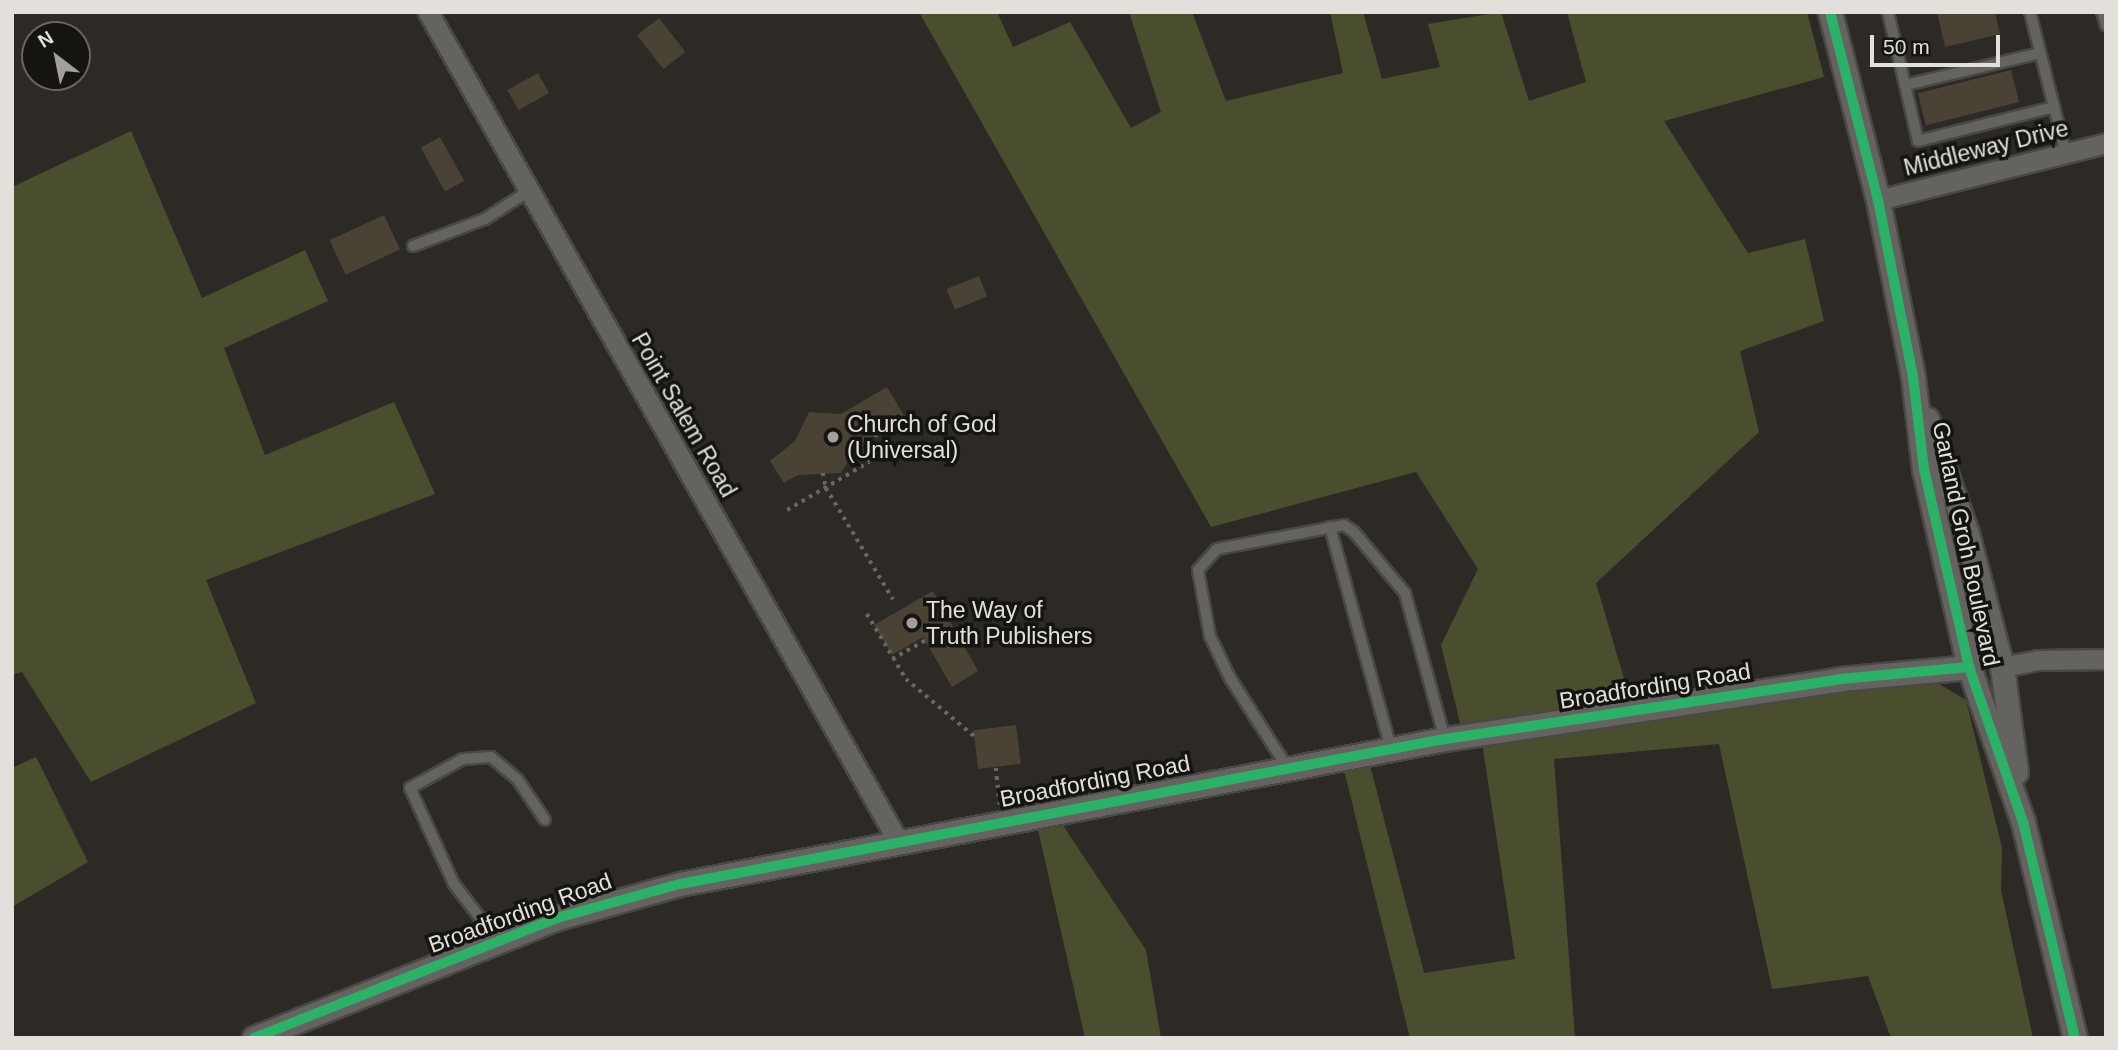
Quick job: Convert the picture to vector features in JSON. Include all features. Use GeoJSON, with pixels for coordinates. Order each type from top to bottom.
{"type":"FeatureCollection","features":[{"type":"Feature","properties":{"kind":"street","name":"Point Salem Road"},"geometry":{"type":"LineString","coordinates":[[428,12],[898,841]]}},
{"type":"Feature","properties":{"kind":"street","name":"Garland Groh Boulevard"},"geometry":{"type":"LineString","coordinates":[[1830,12],[1878,200],[1913,377],[1924,469],[1969,667],[2023,822],[2075,1038]]}},
{"type":"Feature","properties":{"kind":"street","name":"Middleway Drive"},"geometry":{"type":"LineString","coordinates":[[1878,200],[2106,143]]}},
{"type":"Feature","properties":{"kind":"street","name":"Garland Groh Boulevard"},"geometry":{"type":"LineString","coordinates":[[1913,377],[1966,533],[2002,667],[2023,822]]}},
{"type":"Feature","properties":{"kind":"street"},"geometry":{"type":"LineString","coordinates":[[1966,533],[1969,667],[2014,756]]}},
{"type":"Feature","properties":{"kind":"street"},"geometry":{"type":"LineString","coordinates":[[2002,667],[2038,660],[2106,659]]}},
{"type":"Feature","properties":{"kind":"street","name":"Broadfording Road"},"geometry":{"type":"LineString","coordinates":[[254,1038],[498,940],[604,903],[898,841],[1391,748],[1840,679],[1969,667]]}},
{"type":"Feature","properties":{"kind":"lane"},"geometry":{"type":"LineString","coordinates":[[1888,12],[1918,141],[2054,107]]}},
{"type":"Feature","properties":{"kind":"lane"},"geometry":{"type":"LineString","coordinates":[[2030,12],[2066,154]]}},
{"type":"Feature","properties":{"kind":"lane"},"geometry":{"type":"LineString","coordinates":[[2102,12],[2106,25]]}},
{"type":"Feature","properties":{"kind":"lane"},"geometry":{"type":"LineString","coordinates":[[1906,85],[2040,53]]}},
{"type":"Feature","properties":{"kind":"lane"},"geometry":{"type":"LineString","coordinates":[[413,246],[485,219],[529,191]]}},
{"type":"Feature","properties":{"kind":"lane"},"geometry":{"type":"LineString","coordinates":[[1287,767],[1230,678],[1210,636],[1198,570],[1217,549],[1344,525],[1354,532],[1405,593],[1445,739]]}},
{"type":"Feature","properties":{"kind":"lane"},"geometry":{"type":"LineString","coordinates":[[1330,527],[1391,748]]}},
{"type":"Feature","properties":{"kind":"lane"},"geometry":{"type":"LineString","coordinates":[[498,940],[454,884],[410,788],[463,759],[491,757],[517,780],[545,820]]}},
{"type":"Feature","properties":{"kind":"path"},"geometry":{"type":"LineString","coordinates":[[787,510],[869,462],[876,434]]}},
{"type":"Feature","properties":{"kind":"path"},"geometry":{"type":"LineString","coordinates":[[860,444],[869,462]]}},
{"type":"Feature","properties":{"kind":"path"},"geometry":{"type":"LineString","coordinates":[[824,473],[827,488],[893,599]]}},
{"type":"Feature","properties":{"kind":"path"},"geometry":{"type":"LineString","coordinates":[[867,614],[906,679],[974,736]]}},
{"type":"Feature","properties":{"kind":"path"},"geometry":{"type":"LineString","coordinates":[[892,659],[933,636]]}},
{"type":"Feature","properties":{"kind":"path"},"geometry":{"type":"LineString","coordinates":[[996,768],[1002,821]]}},
{"type":"Feature","properties":{"kind":"green space"},"geometry":{"type":"Polygon","coordinates":[[[919,12],[997,12],[1013,47],[1070,22],[1131,128],[1161,112],[1129,12],[1192,12],[1226,101],[1343,73],[1330,12],[1363,12],[1382,79],[1440,67],[1428,24],[1501,12],[1529,101],[1586,82],[1567,12],[1807,12],[1824,77],[1664,121],[1748,253],[1805,239],[1824,321],[1740,351],[1759,432],[1596,583],[1632,706],[1909,666],[1966,700],[2002,848],[2001,890],[2033,1038],[1891,1038],[1868,976],[1772,989],[1719,744],[1554,759],[1575,1038],[1410,1038],[1344,770],[1370,765],[1424,973],[1515,959],[1480,729],[1462,731],[1441,645],[1478,569],[1416,472],[1211,527],[919,12]]]}},
{"type":"Feature","properties":{"kind":"green space"},"geometry":{"type":"Polygon","coordinates":[[[131,131],[202,298],[305,250],[328,301],[224,348],[265,455],[394,402],[435,494],[206,580],[256,703],[91,782],[22,672],[12,675],[12,187],[131,131]]]}},
{"type":"Feature","properties":{"kind":"green space"},"geometry":{"type":"Polygon","coordinates":[[[36,757],[88,862],[12,907],[12,768],[36,757]]]}},
{"type":"Feature","properties":{"kind":"green space"},"geometry":{"type":"Polygon","coordinates":[[[1060,821],[1146,950],[1161,1038],[1085,1038],[1037,825],[1060,821]]]}},
{"type":"Feature","properties":{"kind":"building"},"geometry":{"type":"Polygon","coordinates":[[[1937,12],[1995,12],[2000,34],[1945,47],[1937,12]]]}},
{"type":"Feature","properties":{"kind":"building"},"geometry":{"type":"Polygon","coordinates":[[[659,18],[685,52],[663,69],[637,35],[659,18]]]}},
{"type":"Feature","properties":{"kind":"building"},"geometry":{"type":"Polygon","coordinates":[[[2011,70],[2019,102],[1926,125],[1918,93],[2011,70]]]}},
{"type":"Feature","properties":{"kind":"building"},"geometry":{"type":"Polygon","coordinates":[[[538,73],[549,93],[519,110],[507,90],[538,73]]]}},
{"type":"Feature","properties":{"kind":"building"},"geometry":{"type":"Polygon","coordinates":[[[440,137],[464,181],[445,191],[421,148],[440,137]]]}},
{"type":"Feature","properties":{"kind":"building"},"geometry":{"type":"Polygon","coordinates":[[[384,215],[400,249],[346,275],[330,240],[384,215]]]}},
{"type":"Feature","properties":{"kind":"building"},"geometry":{"type":"Polygon","coordinates":[[[979,276],[987,296],[955,310],[947,289],[979,276]]]}},
{"type":"Feature","properties":{"kind":"building","name":"Church of God (Universal)"},"geometry":{"type":"Polygon","coordinates":[[[887,387],[905,417],[857,446],[841,473],[798,475],[784,483],[770,461],[795,441],[809,412],[841,414],[887,387]]]}},
{"type":"Feature","properties":{"kind":"building"},"geometry":{"type":"Polygon","coordinates":[[[933,591],[978,671],[952,687],[923,637],[892,655],[874,625],[933,591]]]}},
{"type":"Feature","properties":{"kind":"building"},"geometry":{"type":"Polygon","coordinates":[[[1016,725],[1021,764],[978,769],[973,730],[1016,725]]]}},
{"type":"Feature","properties":{"kind":"cycle path"},"geometry":{"type":"LineString","coordinates":[[1830,12],[1878,200],[1913,377],[1924,469],[1969,667],[2023,822],[2075,1038]]}},
{"type":"Feature","properties":{"kind":"cycle path"},"geometry":{"type":"LineString","coordinates":[[254,1038],[557,918],[680,884],[1439,740],[1840,679],[1969,667]]}},
{"type":"Feature","properties":{"kind":"place","name":"Church of God (Universal)"},"geometry":{"type":"Point","coordinates":[833,437]}},
{"type":"Feature","properties":{"kind":"place","name":"The Way of Truth Publishers"},"geometry":{"type":"Point","coordinates":[912,623]}}]}
